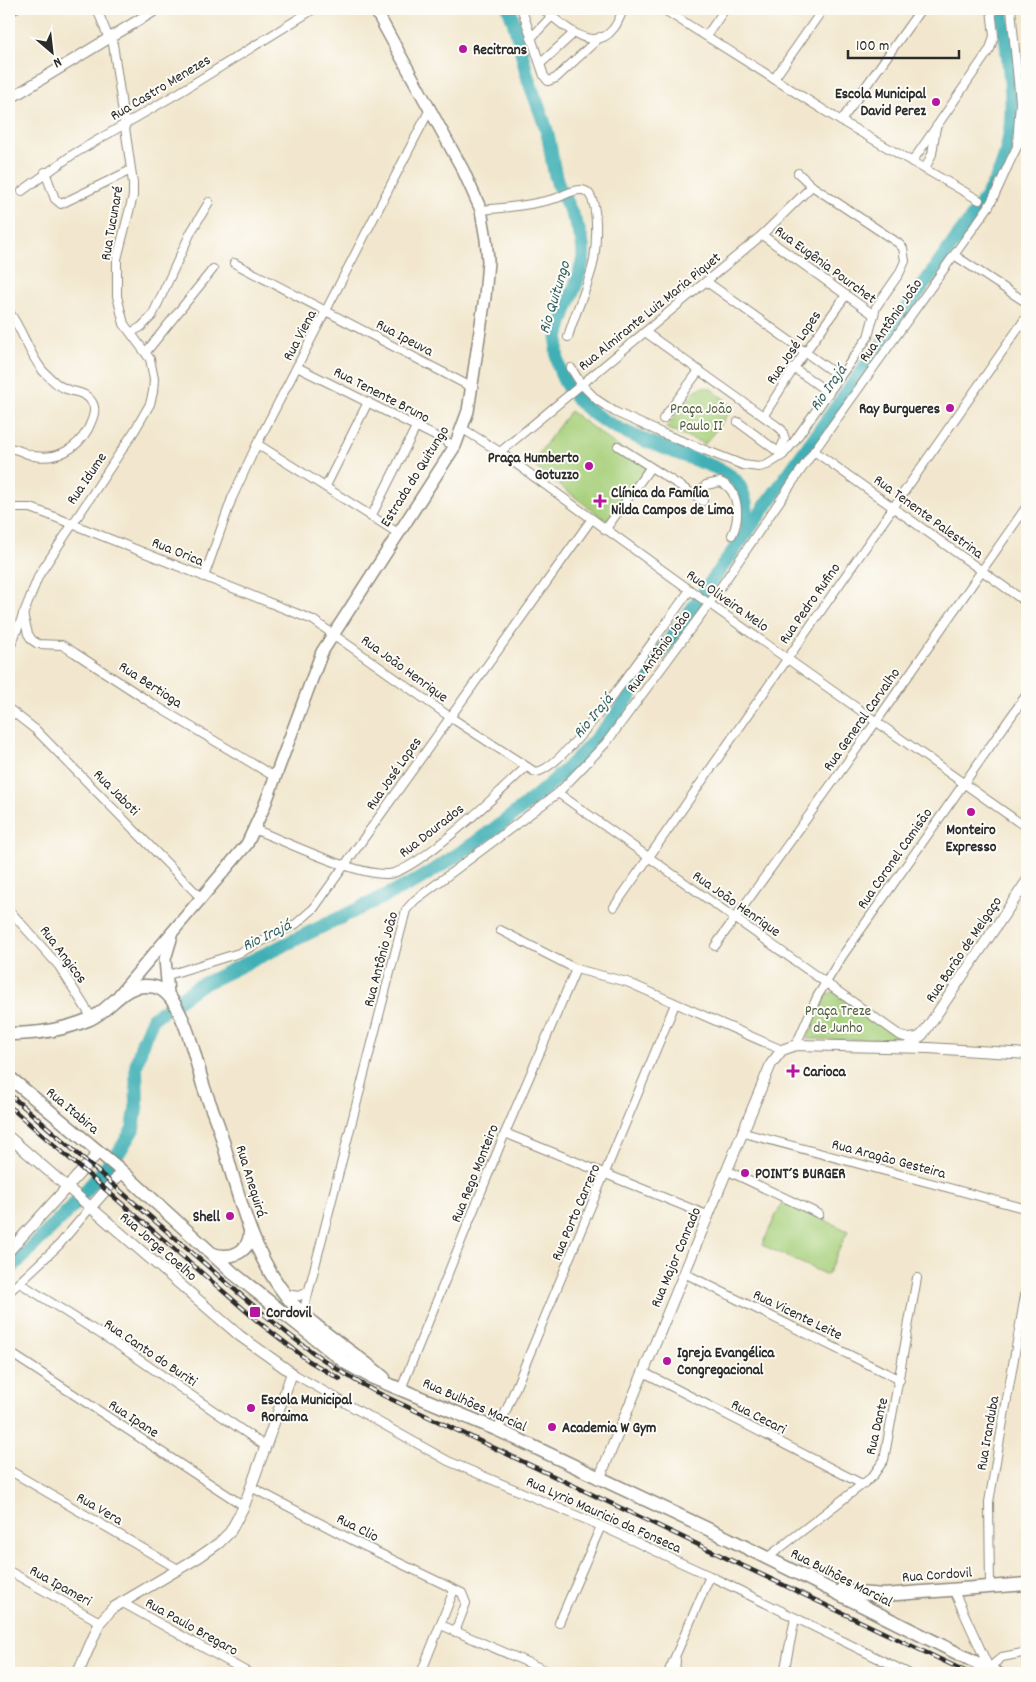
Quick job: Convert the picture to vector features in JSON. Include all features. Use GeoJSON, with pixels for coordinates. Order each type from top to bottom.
{"type":"FeatureCollection","features":[{"type":"Feature","properties":{"kind":"main road","name":"Estrada do Quitungo"},"geometry":{"type":"LineString","coordinates":[[12,1036],[44,1032],[74,1025],[92,1018],[110,1005],[237,857],[254,829],[312,675],[333,632],[455,446],[463,429],[487,281],[486,239],[481,210],[463,170],[375,9]]}},
{"type":"Feature","properties":{"kind":"main road","name":"Estrada do Quitungo"},"geometry":{"type":"LineString","coordinates":[[172,1000],[165,976],[166,950],[176,929]]}},
{"type":"Feature","properties":{"kind":"main road"},"geometry":{"type":"LineString","coordinates":[[119,995],[128,989],[145,986],[160,988],[172,1000]]}},
{"type":"Feature","properties":{"kind":"main road","name":"Rua Anequirá"},"geometry":{"type":"LineString","coordinates":[[172,1000],[187,1034],[219,1129],[250,1232],[286,1294],[303,1313],[395,1386]]}},
{"type":"Feature","properties":{"kind":"main road","name":"Rua Itabira"},"geometry":{"type":"LineString","coordinates":[[9,1077],[119,1170]]}},
{"type":"Feature","properties":{"kind":"main road","name":"Rua Bulhões Marcial"},"geometry":{"type":"LineString","coordinates":[[119,1170],[213,1254],[329,1352],[346,1363],[498,1430],[820,1583],[993,1671]]}},
{"type":"Feature","properties":{"kind":"main road"},"geometry":{"type":"LineString","coordinates":[[213,1254],[226,1257],[241,1252],[250,1240],[250,1232]]}},
{"type":"Feature","properties":{"kind":"main road","name":"Rua Cordovil"},"geometry":{"type":"LineString","coordinates":[[820,1583],[858,1593],[884,1594],[1027,1584]]}},
{"type":"Feature","properties":{"kind":"main road"},"geometry":{"type":"LineString","coordinates":[[880,1615],[880,1604],[884,1594]]}},
{"type":"Feature","properties":{"kind":"street"},"geometry":{"type":"LineString","coordinates":[[9,13],[15,9]]}},
{"type":"Feature","properties":{"kind":"street","name":"Rua Tucunaré"},"geometry":{"type":"LineString","coordinates":[[97,9],[110,38],[131,170],[133,196],[117,259],[117,296],[124,324]]}},
{"type":"Feature","properties":{"kind":"street"},"geometry":{"type":"LineString","coordinates":[[9,99],[60,66],[158,9]]}},
{"type":"Feature","properties":{"kind":"street","name":"Rua Castro Menezes"},"geometry":{"type":"LineString","coordinates":[[22,191],[45,172],[314,9]]}},
{"type":"Feature","properties":{"kind":"street"},"geometry":{"type":"LineString","coordinates":[[543,9],[574,33],[588,39],[600,37],[611,32],[624,9]]}},
{"type":"Feature","properties":{"kind":"street"},"geometry":{"type":"LineString","coordinates":[[663,9],[841,121],[979,200]]}},
{"type":"Feature","properties":{"kind":"street"},"geometry":{"type":"LineString","coordinates":[[707,35],[725,9]]}},
{"type":"Feature","properties":{"kind":"street"},"geometry":{"type":"LineString","coordinates":[[774,79],[823,9]]}},
{"type":"Feature","properties":{"kind":"street"},"geometry":{"type":"LineString","coordinates":[[841,121],[921,9]]}},
{"type":"Feature","properties":{"kind":"street"},"geometry":{"type":"LineString","coordinates":[[912,162],[990,49],[994,36],[991,9]]}},
{"type":"Feature","properties":{"kind":"street"},"geometry":{"type":"LineString","coordinates":[[1011,9],[1018,74],[1019,119],[1016,146]]}},
{"type":"Feature","properties":{"kind":"street"},"geometry":{"type":"LineString","coordinates":[[522,10],[546,79],[552,81],[600,37]]}},
{"type":"Feature","properties":{"kind":"street"},"geometry":{"type":"LineString","coordinates":[[531,38],[552,16]]}},
{"type":"Feature","properties":{"kind":"street"},"geometry":{"type":"LineString","coordinates":[[540,64],[574,33]]}},
{"type":"Feature","properties":{"kind":"street"},"geometry":{"type":"LineString","coordinates":[[1018,74],[1027,80]]}},
{"type":"Feature","properties":{"kind":"street","name":"Rua Viena"},"geometry":{"type":"LineString","coordinates":[[204,577],[232,498],[257,444],[430,111]]}},
{"type":"Feature","properties":{"kind":"street"},"geometry":{"type":"LineString","coordinates":[[925,169],[932,154],[936,125]]}},
{"type":"Feature","properties":{"kind":"street","name":"Rua Antônio João"},"geometry":{"type":"LineString","coordinates":[[303,1313],[404,915],[415,900],[558,793],[606,743],[708,603],[954,255],[999,188],[1016,146],[1027,130]]}},
{"type":"Feature","properties":{"kind":"street"},"geometry":{"type":"LineString","coordinates":[[45,172],[54,199],[61,204],[131,170]]}},
{"type":"Feature","properties":{"kind":"street"},"geometry":{"type":"LineString","coordinates":[[798,173],[812,186]]}},
{"type":"Feature","properties":{"kind":"street","name":"Rua Antônio João"},"geometry":{"type":"LineString","coordinates":[[571,368],[578,386],[615,412],[664,434],[743,465],[759,467],[767,465],[781,453],[829,394],[868,337],[876,307],[900,274],[905,261],[903,248],[898,243],[812,186]]}},
{"type":"Feature","properties":{"kind":"street","name":"Rua Almirante Luiz Maria Piquet"},"geometry":{"type":"LineString","coordinates":[[500,452],[578,386],[707,282],[762,235],[812,186]]}},
{"type":"Feature","properties":{"kind":"street"},"geometry":{"type":"LineString","coordinates":[[481,210],[556,198],[576,190],[584,190],[591,194],[594,203],[595,251],[568,336]]}},
{"type":"Feature","properties":{"kind":"street"},"geometry":{"type":"LineString","coordinates":[[132,332],[141,327],[152,316],[191,232],[208,202]]}},
{"type":"Feature","properties":{"kind":"street","name":"Rua Eugênia Pourchet"},"geometry":{"type":"LineString","coordinates":[[762,235],[874,315]]}},
{"type":"Feature","properties":{"kind":"street"},"geometry":{"type":"LineString","coordinates":[[954,255],[1027,303]]}},
{"type":"Feature","properties":{"kind":"street","name":"Rua Ipeuva"},"geometry":{"type":"LineString","coordinates":[[234,263],[471,387]]}},
{"type":"Feature","properties":{"kind":"street"},"geometry":{"type":"LineString","coordinates":[[146,352],[213,269]]}},
{"type":"Feature","properties":{"kind":"street"},"geometry":{"type":"LineString","coordinates":[[707,282],[840,377]]}},
{"type":"Feature","properties":{"kind":"street","name":"Rua José Lopes"},"geometry":{"type":"LineString","coordinates":[[764,416],[804,353],[846,295]]}},
{"type":"Feature","properties":{"kind":"street"},"geometry":{"type":"LineString","coordinates":[[9,312],[35,362],[63,388],[81,392],[87,396],[93,403],[94,410],[84,437],[62,454],[47,457],[33,456],[9,448]]}},
{"type":"Feature","properties":{"kind":"street","name":"Rua Pedro Rufino"},"geometry":{"type":"LineString","coordinates":[[614,907],[647,857],[1027,316]]}},
{"type":"Feature","properties":{"kind":"street","name":"Rua Idume"},"geometry":{"type":"LineString","coordinates":[[9,650],[39,575],[135,430],[150,404],[154,379],[153,368],[146,352],[124,324]]}},
{"type":"Feature","properties":{"kind":"street"},"geometry":{"type":"LineString","coordinates":[[645,332],[698,372],[782,430],[784,443],[781,453],[738,422]]}},
{"type":"Feature","properties":{"kind":"street","name":"Rua Tenente Bruno"},"geometry":{"type":"LineString","coordinates":[[297,367],[455,446]]}},
{"type":"Feature","properties":{"kind":"street"},"geometry":{"type":"LineString","coordinates":[[794,368],[829,394]]}},
{"type":"Feature","properties":{"kind":"street"},"geometry":{"type":"LineString","coordinates":[[663,419],[698,372]]}},
{"type":"Feature","properties":{"kind":"street"},"geometry":{"type":"LineString","coordinates":[[326,486],[368,402]]}},
{"type":"Feature","properties":{"kind":"street"},"geometry":{"type":"LineString","coordinates":[[371,517],[416,427]]}},
{"type":"Feature","properties":{"kind":"street","name":"Rua Oliveira Melo"},"geometry":{"type":"LineString","coordinates":[[463,429],[500,452],[605,530],[1027,828]]}},
{"type":"Feature","properties":{"kind":"street"},"geometry":{"type":"LineString","coordinates":[[257,444],[326,486],[398,534]]}},
{"type":"Feature","properties":{"kind":"street"},"geometry":{"type":"LineString","coordinates":[[618,446],[703,501]]}},
{"type":"Feature","properties":{"kind":"street","name":"Rua Tenente Palestrina"},"geometry":{"type":"LineString","coordinates":[[814,451],[1027,603]]}},
{"type":"Feature","properties":{"kind":"street"},"geometry":{"type":"LineString","coordinates":[[605,530],[650,468]]}},
{"type":"Feature","properties":{"kind":"street"},"geometry":{"type":"LineString","coordinates":[[696,496],[703,487],[710,483],[720,482],[729,488],[735,498],[737,510],[736,528],[732,535]]}},
{"type":"Feature","properties":{"kind":"street","name":"Rua General Carvalho"},"geometry":{"type":"LineString","coordinates":[[715,946],[876,722],[1027,506]]}},
{"type":"Feature","properties":{"kind":"street","name":"Rua Orica"},"geometry":{"type":"LineString","coordinates":[[9,508],[31,508],[304,616],[333,632]]}},
{"type":"Feature","properties":{"kind":"street","name":"Rua José Lopes"},"geometry":{"type":"LineString","coordinates":[[165,976],[229,958],[296,924],[314,908],[591,520]]}},
{"type":"Feature","properties":{"kind":"street","name":"Rua Antônio João"},"geometry":{"type":"LineString","coordinates":[[538,772],[546,770],[560,758],[590,724],[692,592]]}},
{"type":"Feature","properties":{"kind":"street","name":"Rua Bertioga"},"geometry":{"type":"LineString","coordinates":[[23,614],[28,634],[38,644],[62,645],[75,652],[153,704],[275,776]]}},
{"type":"Feature","properties":{"kind":"street","name":"Rua João Henrique"},"geometry":{"type":"LineString","coordinates":[[333,632],[450,716],[526,767],[538,772]]}},
{"type":"Feature","properties":{"kind":"street","name":"Rua Coronel Camisão"},"geometry":{"type":"LineString","coordinates":[[796,1045],[826,981],[1027,694]]}},
{"type":"Feature","properties":{"kind":"street","name":"Rua Jaboti"},"geometry":{"type":"LineString","coordinates":[[9,709],[36,730],[202,899]]}},
{"type":"Feature","properties":{"kind":"street","name":"Rua Dourados"},"geometry":{"type":"LineString","coordinates":[[254,829],[346,865],[380,874],[390,874],[405,869],[466,822],[526,767]]}},
{"type":"Feature","properties":{"kind":"street","name":"Rua João Henrique"},"geometry":{"type":"LineString","coordinates":[[558,793],[902,1036]]}},
{"type":"Feature","properties":{"kind":"street","name":"Rua Barão de Melgaço"},"geometry":{"type":"LineString","coordinates":[[905,1047],[922,1035],[1027,881]]}},
{"type":"Feature","properties":{"kind":"street","name":"Rua Angicos"},"geometry":{"type":"LineString","coordinates":[[9,910],[59,966],[92,1018]]}},
{"type":"Feature","properties":{"kind":"street"},"geometry":{"type":"LineString","coordinates":[[500,930],[576,969],[619,979],[782,1050],[796,1045],[905,1047],[1027,1054]]}},
{"type":"Feature","properties":{"kind":"street","name":"Rua Rego Monteiro"},"geometry":{"type":"LineString","coordinates":[[395,1386],[576,969]]}},
{"type":"Feature","properties":{"kind":"street","name":"Rua Porto Carrero"},"geometry":{"type":"LineString","coordinates":[[498,1430],[675,1004]]}},
{"type":"Feature","properties":{"kind":"street"},"geometry":{"type":"LineString","coordinates":[[905,1047],[902,1036],[912,1038],[922,1035],[928,1048]]}},
{"type":"Feature","properties":{"kind":"street","name":"Rua Major Conrado"},"geometry":{"type":"LineString","coordinates":[[599,1479],[771,1064],[782,1050]]}},
{"type":"Feature","properties":{"kind":"street"},"geometry":{"type":"LineString","coordinates":[[505,1133],[709,1216]]}},
{"type":"Feature","properties":{"kind":"street","name":"Rua Aragão Gesteira"},"geometry":{"type":"LineString","coordinates":[[744,1133],[1027,1209]]}},
{"type":"Feature","properties":{"kind":"street","name":"Rua Jorge Coelho"},"geometry":{"type":"LineString","coordinates":[[9,1137],[240,1336],[292,1373]]}},
{"type":"Feature","properties":{"kind":"street"},"geometry":{"type":"LineString","coordinates":[[9,1251],[71,1190],[101,1154]]}},
{"type":"Feature","properties":{"kind":"street"},"geometry":{"type":"LineString","coordinates":[[9,1292],[59,1245],[89,1205],[119,1170]]}},
{"type":"Feature","properties":{"kind":"street"},"geometry":{"type":"LineString","coordinates":[[728,1171],[819,1214]]}},
{"type":"Feature","properties":{"kind":"street","name":"Rua Vicente Leite"},"geometry":{"type":"LineString","coordinates":[[684,1273],[900,1380]]}},
{"type":"Feature","properties":{"kind":"street","name":"Rua Dante"},"geometry":{"type":"LineString","coordinates":[[767,1558],[862,1484],[878,1469],[884,1460],[918,1278]]}},
{"type":"Feature","properties":{"kind":"street","name":"Rua Canto do Buriti"},"geometry":{"type":"LineString","coordinates":[[20,1283],[118,1345],[265,1446]]}},
{"type":"Feature","properties":{"kind":"street","name":"Rua Iranduba"},"geometry":{"type":"LineString","coordinates":[[990,1587],[989,1502],[1027,1284]]}},
{"type":"Feature","properties":{"kind":"street"},"geometry":{"type":"LineString","coordinates":[[286,1294],[299,1296],[308,1292]]}},
{"type":"Feature","properties":{"kind":"street","name":"Rua Ipane"},"geometry":{"type":"LineString","coordinates":[[9,1352],[244,1506]]}},
{"type":"Feature","properties":{"kind":"street","name":"Rua Cecari"},"geometry":{"type":"LineString","coordinates":[[643,1372],[862,1484]]}},
{"type":"Feature","properties":{"kind":"street"},"geometry":{"type":"LineString","coordinates":[[78,1673],[100,1622],[121,1602],[219,1543],[230,1532],[244,1506],[292,1373]]}},
{"type":"Feature","properties":{"kind":"street","name":"Rua Lyrio Mauricio da Fonseca"},"geometry":{"type":"LineString","coordinates":[[292,1373],[448,1461],[602,1526],[710,1576],[908,1673]]}},
{"type":"Feature","properties":{"kind":"street","name":"Rua Vera"},"geometry":{"type":"LineString","coordinates":[[9,1470],[178,1569]]}},
{"type":"Feature","properties":{"kind":"street","name":"Rua Clio"},"geometry":{"type":"LineString","coordinates":[[251,1486],[454,1590]]}},
{"type":"Feature","properties":{"kind":"street"},"geometry":{"type":"LineString","coordinates":[[559,1623],[602,1526]]}},
{"type":"Feature","properties":{"kind":"street","name":"Rua Ipameri"},"geometry":{"type":"LineString","coordinates":[[9,1571],[100,1622]]}},
{"type":"Feature","properties":{"kind":"street"},"geometry":{"type":"LineString","coordinates":[[668,1673],[710,1576]]}},
{"type":"Feature","properties":{"kind":"street"},"geometry":{"type":"LineString","coordinates":[[953,1589],[993,1671],[1002,1658],[1027,1652]]}},
{"type":"Feature","properties":{"kind":"street"},"geometry":{"type":"LineString","coordinates":[[421,1673],[454,1590],[462,1593],[467,1600],[455,1632]]}},
{"type":"Feature","properties":{"kind":"street","name":"Rua Paulo Bregaro"},"geometry":{"type":"LineString","coordinates":[[121,1602],[249,1673]]}},
{"type":"Feature","properties":{"kind":"street"},"geometry":{"type":"LineString","coordinates":[[784,1673],[795,1618]]}},
{"type":"Feature","properties":{"kind":"street"},"geometry":{"type":"LineString","coordinates":[[441,1625],[552,1673]]}},
{"type":"Feature","properties":{"kind":"street"},"geometry":{"type":"LineString","coordinates":[[675,1673],[677,1655]]}},
{"type":"Feature","properties":{"kind":"green space"},"geometry":{"type":"Polygon","coordinates":[[[1024,81],[1027,83],[1027,125],[1024,130],[1024,81]]]}},
{"type":"Feature","properties":{"kind":"green space","name":"Praça João Paulo II"},"geometry":{"type":"Polygon","coordinates":[[[703,387],[710,388],[734,407],[705,444],[666,428],[696,390],[703,387]]]}},
{"type":"Feature","properties":{"kind":"green space","name":"Praça Humberto Gotuzzo"},"geometry":{"type":"Polygon","coordinates":[[[570,411],[647,468],[607,521],[531,464],[570,411]]]}},
{"type":"Feature","properties":{"kind":"green space","name":"Praça Treze de Junho"},"geometry":{"type":"Polygon","coordinates":[[[836,991],[897,1036],[894,1040],[807,1039],[826,995],[836,991]]]}},
{"type":"Feature","properties":{"kind":"green space"},"geometry":{"type":"Polygon","coordinates":[[[783,1200],[848,1231],[827,1275],[762,1245],[783,1200]]]}},
{"type":"Feature","properties":{"kind":"waterway","name":"Rio Quitungo"},"geometry":{"type":"LineString","coordinates":[[509,9],[527,75],[546,128],[557,181],[576,222],[582,241],[583,259],[558,335],[559,366],[565,382],[576,398],[606,422],[642,439],[717,468],[732,477],[740,487],[745,499],[747,532]]}},
{"type":"Feature","properties":{"kind":"waterway","name":"Rio Irajá"},"geometry":{"type":"LineString","coordinates":[[9,1270],[71,1208],[119,1152],[133,1129],[137,1102],[136,1066],[143,1041],[153,1018],[197,987],[416,881],[443,864],[522,808],[547,787],[571,765],[614,718],[954,243],[993,185],[1005,155],[1010,134],[1010,72],[1002,9]]}},
{"type":"Feature","properties":{"kind":"railway"},"geometry":{"type":"LineString","coordinates":[[9,1094],[265,1316],[308,1349],[352,1379],[969,1673]]}},
{"type":"Feature","properties":{"kind":"railway"},"geometry":{"type":"LineString","coordinates":[[9,1106],[261,1324],[309,1361],[340,1379]]}},
{"type":"Feature","properties":{"kind":"place","name":"Recitrans"},"geometry":{"type":"Point","coordinates":[463,49]}},
{"type":"Feature","properties":{"kind":"place","name":"Escola Municipal David Perez"},"geometry":{"type":"Point","coordinates":[936,102]}},
{"type":"Feature","properties":{"kind":"place","name":"Ray Burgueres"},"geometry":{"type":"Point","coordinates":[950,408]}},
{"type":"Feature","properties":{"kind":"place","name":"Praça Humberto Gotuzzo"},"geometry":{"type":"Point","coordinates":[589,466]}},
{"type":"Feature","properties":{"kind":"place","name":"Clínica da Família Nilda Campos de Lima"},"geometry":{"type":"Point","coordinates":[600,501]}},
{"type":"Feature","properties":{"kind":"place","name":"Monteiro Expresso"},"geometry":{"type":"Point","coordinates":[971,812]}},
{"type":"Feature","properties":{"kind":"place","name":"Carioca"},"geometry":{"type":"Point","coordinates":[793,1071]}},
{"type":"Feature","properties":{"kind":"place","name":"POINT´S BURGER"},"geometry":{"type":"Point","coordinates":[745,1173]}},
{"type":"Feature","properties":{"kind":"place","name":"Shell"},"geometry":{"type":"Point","coordinates":[230,1216]}},
{"type":"Feature","properties":{"kind":"place","name":"Cordovil"},"geometry":{"type":"Point","coordinates":[255,1312]}},
{"type":"Feature","properties":{"kind":"place","name":"Igreja Evangélica Congregacional"},"geometry":{"type":"Point","coordinates":[667,1361]}},
{"type":"Feature","properties":{"kind":"place","name":"Escola Municipal Roraima"},"geometry":{"type":"Point","coordinates":[251,1408]}},
{"type":"Feature","properties":{"kind":"place","name":"Academia W Gym"},"geometry":{"type":"Point","coordinates":[552,1427]}}]}
